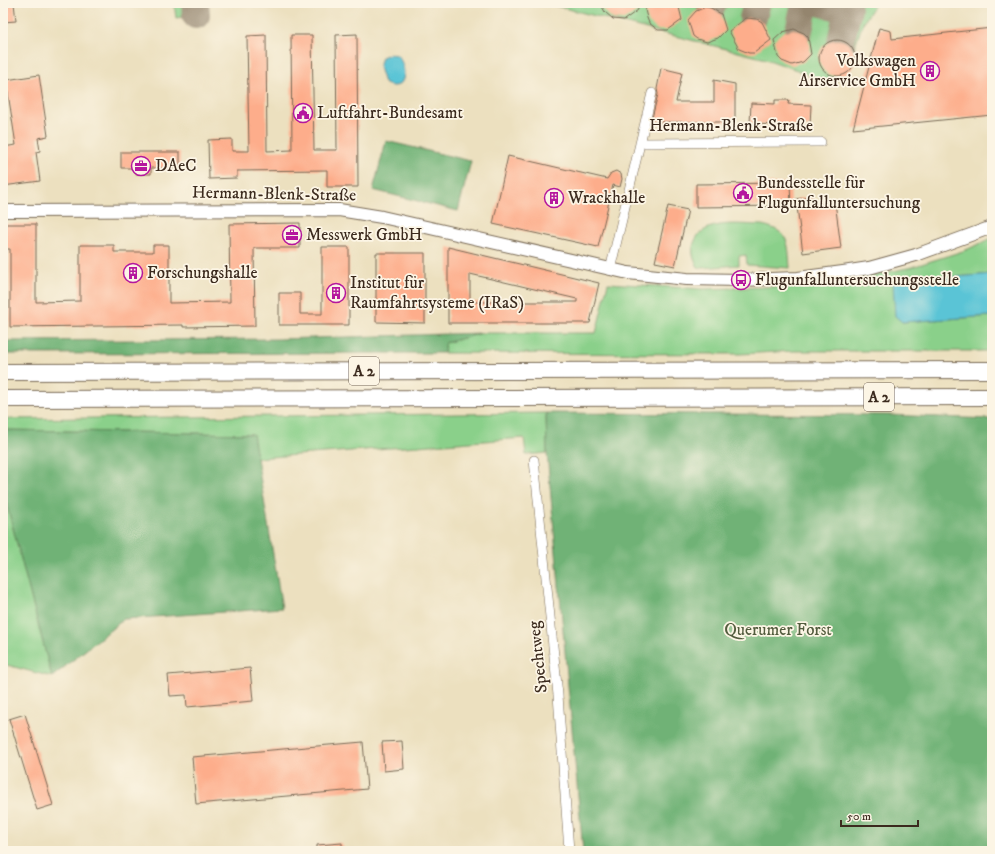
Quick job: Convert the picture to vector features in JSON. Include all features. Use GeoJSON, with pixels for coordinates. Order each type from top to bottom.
{"type":"FeatureCollection","features":[{"type":"Feature","properties":{"kind":"highway","name":"A 2"},"geometry":{"type":"LineString","coordinates":[[3,372],[992,370]]}},
{"type":"Feature","properties":{"kind":"highway","name":"A 2"},"geometry":{"type":"LineString","coordinates":[[3,399],[992,397]]}},
{"type":"Feature","properties":{"kind":"street","name":"Hermann-Blenk-Straße"},"geometry":{"type":"LineString","coordinates":[[610,270],[652,93]]}},
{"type":"Feature","properties":{"kind":"street","name":"Hermann-Blenk-Straße"},"geometry":{"type":"LineString","coordinates":[[640,143],[822,142]]}},
{"type":"Feature","properties":{"kind":"street","name":"Hermann-Blenk-Straße"},"geometry":{"type":"LineString","coordinates":[[3,211],[339,210],[375,215],[610,270],[639,275],[695,279],[741,280],[822,275],[869,268],[950,244],[992,227]]}},
{"type":"Feature","properties":{"kind":"street","name":"Spechtweg"},"geometry":{"type":"LineString","coordinates":[[534,460],[558,695],[569,851]]}},
{"type":"Feature","properties":{"kind":"green space"},"geometry":{"type":"Polygon","coordinates":[[[174,3],[187,3],[188,16],[176,18],[174,3]]]}},
{"type":"Feature","properties":{"kind":"green space"},"geometry":{"type":"Polygon","coordinates":[[[544,3],[876,3],[863,23],[855,45],[838,80],[828,84],[797,70],[766,59],[544,3]]]}},
{"type":"Feature","properties":{"kind":"green space"},"geometry":{"type":"Polygon","coordinates":[[[386,141],[471,161],[458,211],[373,190],[386,141]]]}},
{"type":"Feature","properties":{"kind":"green space"},"geometry":{"type":"Polygon","coordinates":[[[734,224],[762,225],[778,231],[786,239],[790,268],[747,265],[746,255],[739,256],[739,265],[698,267],[693,255],[693,246],[698,235],[705,230],[714,226],[734,224]]]}},
{"type":"Feature","properties":{"kind":"green space"},"geometry":{"type":"Polygon","coordinates":[[[992,238],[992,274],[893,282],[902,322],[992,316],[992,351],[794,351],[740,354],[444,353],[445,343],[482,333],[596,333],[608,283],[703,289],[827,285],[912,267],[966,250],[992,238]]]}},
{"type":"Feature","properties":{"kind":"green space"},"geometry":{"type":"Polygon","coordinates":[[[3,255],[6,255],[6,321],[3,321],[3,255]]]}},
{"type":"Feature","properties":{"kind":"green space"},"geometry":{"type":"Polygon","coordinates":[[[482,333],[445,343],[444,353],[3,354],[3,341],[277,339],[482,333]]]}},
{"type":"Feature","properties":{"kind":"green space"},"geometry":{"type":"Polygon","coordinates":[[[546,413],[547,453],[526,455],[524,438],[257,458],[252,434],[3,430],[3,419],[546,413]]]}},
{"type":"Feature","properties":{"kind":"green space","name":"Querumer Forst"},"geometry":{"type":"Polygon","coordinates":[[[546,413],[888,415],[992,419],[992,851],[583,851],[547,453],[546,413]]]}},
{"type":"Feature","properties":{"kind":"green space"},"geometry":{"type":"Polygon","coordinates":[[[3,430],[253,434],[282,608],[124,619],[52,677],[3,490],[3,430]]]}},
{"type":"Feature","properties":{"kind":"green space"},"geometry":{"type":"Polygon","coordinates":[[[3,490],[52,677],[3,664],[3,490]]]}},
{"type":"Feature","properties":{"kind":"water"},"geometry":{"type":"Polygon","coordinates":[[[390,54],[397,55],[401,60],[403,67],[403,78],[401,83],[397,86],[391,86],[384,83],[379,67],[382,57],[390,54]]]}},
{"type":"Feature","properties":{"kind":"water"},"geometry":{"type":"Polygon","coordinates":[[[992,274],[992,316],[902,322],[895,316],[893,282],[992,274]]]}},
{"type":"Feature","properties":{"kind":"building"},"geometry":{"type":"Polygon","coordinates":[[[3,3],[14,3],[16,21],[3,22],[3,3]]]}},
{"type":"Feature","properties":{"kind":"building"},"geometry":{"type":"Polygon","coordinates":[[[600,3],[637,3],[638,10],[624,20],[613,19],[605,12],[600,3]]]}},
{"type":"Feature","properties":{"kind":"building"},"geometry":{"type":"Polygon","coordinates":[[[649,3],[678,3],[682,20],[668,30],[658,30],[649,23],[647,18],[645,10],[649,3]]]}},
{"type":"Feature","properties":{"kind":"building"},"geometry":{"type":"Polygon","coordinates":[[[706,7],[711,8],[721,14],[726,30],[718,38],[707,42],[693,36],[688,20],[696,11],[706,7]]]}},
{"type":"Feature","properties":{"kind":"building"},"geometry":{"type":"Polygon","coordinates":[[[746,18],[757,19],[762,22],[771,40],[754,53],[749,53],[739,49],[729,31],[746,18]]]}},
{"type":"Feature","properties":{"kind":"building","name":"Volkswagen Airservice GmbH"},"geometry":{"type":"Polygon","coordinates":[[[879,28],[891,31],[892,39],[992,28],[992,115],[853,129],[879,28]]]}},
{"type":"Feature","properties":{"kind":"building"},"geometry":{"type":"Polygon","coordinates":[[[794,29],[804,33],[808,37],[811,54],[803,62],[792,65],[782,61],[778,57],[774,40],[783,32],[794,29]]]}},
{"type":"Feature","properties":{"kind":"building","name":"Luftfahrt-Bundesamt"},"geometry":{"type":"Polygon","coordinates":[[[357,34],[358,187],[327,187],[327,170],[237,171],[237,178],[209,179],[208,140],[232,139],[232,151],[249,151],[247,36],[266,35],[267,151],[292,150],[291,35],[312,35],[314,150],[337,150],[336,35],[357,34]]]}},
{"type":"Feature","properties":{"kind":"building"},"geometry":{"type":"Polygon","coordinates":[[[837,40],[847,43],[852,48],[855,58],[852,68],[847,73],[837,76],[827,73],[822,68],[819,58],[822,48],[827,43],[837,40]]]}},
{"type":"Feature","properties":{"kind":"building"},"geometry":{"type":"Polygon","coordinates":[[[661,68],[682,73],[676,102],[714,102],[714,80],[735,84],[735,122],[651,122],[658,94],[657,89],[661,68]]]}},
{"type":"Feature","properties":{"kind":"building"},"geometry":{"type":"Polygon","coordinates":[[[39,75],[48,136],[38,138],[40,151],[36,152],[40,181],[3,186],[3,147],[16,145],[6,80],[39,75]]]}},
{"type":"Feature","properties":{"kind":"building"},"geometry":{"type":"Polygon","coordinates":[[[775,100],[789,100],[788,104],[811,105],[810,126],[750,124],[751,103],[775,104],[775,100]]]}},
{"type":"Feature","properties":{"kind":"building"},"geometry":{"type":"Polygon","coordinates":[[[121,152],[180,152],[180,168],[151,168],[151,174],[136,174],[136,168],[121,168],[121,152]]]}},
{"type":"Feature","properties":{"kind":"building","name":"Wrackhalle"},"geometry":{"type":"Polygon","coordinates":[[[508,156],[607,179],[611,173],[616,171],[621,174],[622,179],[620,187],[613,185],[598,247],[493,224],[508,156]]]}},
{"type":"Feature","properties":{"kind":"building","name":"Bundesstelle für Flugunfalluntersuchung"},"geometry":{"type":"Polygon","coordinates":[[[790,183],[791,206],[696,207],[696,184],[790,183]]]}},
{"type":"Feature","properties":{"kind":"building"},"geometry":{"type":"Polygon","coordinates":[[[813,197],[814,205],[835,202],[841,248],[803,253],[796,199],[813,197]]]}},
{"type":"Feature","properties":{"kind":"building"},"geometry":{"type":"Polygon","coordinates":[[[668,206],[688,210],[675,266],[655,262],[668,206]]]}},
{"type":"Feature","properties":{"kind":"building"},"geometry":{"type":"Polygon","coordinates":[[[300,223],[300,248],[254,248],[255,326],[183,327],[183,325],[10,327],[10,249],[3,249],[3,224],[36,224],[36,302],[80,301],[80,245],[114,245],[114,252],[153,252],[153,245],[169,245],[169,303],[230,302],[229,224],[300,223]]]}},
{"type":"Feature","properties":{"kind":"building","name":"Institut für Raumfahrtsysteme (IRaS)"},"geometry":{"type":"Polygon","coordinates":[[[322,247],[349,247],[349,325],[279,325],[279,293],[300,293],[300,314],[322,314],[322,247]]]}},
{"type":"Feature","properties":{"kind":"building"},"geometry":{"type":"Polygon","coordinates":[[[448,247],[599,283],[590,323],[448,323],[448,247]],[[470,274],[470,302],[577,302],[577,299],[470,274]]]}},
{"type":"Feature","properties":{"kind":"building"},"geometry":{"type":"Polygon","coordinates":[[[376,253],[425,253],[425,323],[376,322],[376,253]]]}},
{"type":"Feature","properties":{"kind":"building"},"geometry":{"type":"Polygon","coordinates":[[[250,668],[253,701],[187,707],[186,695],[170,696],[168,675],[250,668]]]}},
{"type":"Feature","properties":{"kind":"building"},"geometry":{"type":"Polygon","coordinates":[[[25,714],[53,805],[37,810],[9,719],[25,714]]]}},
{"type":"Feature","properties":{"kind":"building"},"geometry":{"type":"Polygon","coordinates":[[[402,741],[404,769],[384,771],[382,742],[402,741]]]}},
{"type":"Feature","properties":{"kind":"building"},"geometry":{"type":"Polygon","coordinates":[[[363,742],[367,789],[196,804],[192,757],[363,742]]]}},
{"type":"Feature","properties":{"kind":"building"},"geometry":{"type":"Polygon","coordinates":[[[342,843],[342,851],[317,851],[317,845],[342,843]]]}},
{"type":"Feature","properties":{"kind":"taxiway"},"geometry":{"type":"LineString","coordinates":[[195,3],[196,15]]}},
{"type":"Feature","properties":{"kind":"taxiway"},"geometry":{"type":"LineString","coordinates":[[711,8],[713,3]]}},
{"type":"Feature","properties":{"kind":"taxiway"},"geometry":{"type":"LineString","coordinates":[[753,18],[757,3]]}},
{"type":"Feature","properties":{"kind":"taxiway"},"geometry":{"type":"LineString","coordinates":[[799,30],[805,3]]}},
{"type":"Feature","properties":{"kind":"taxiway"},"geometry":{"type":"LineString","coordinates":[[822,3],[848,9],[841,41]]}},
{"type":"Feature","properties":{"kind":"place","name":"Volkswagen Airservice GmbH"},"geometry":{"type":"Point","coordinates":[930,71]}},
{"type":"Feature","properties":{"kind":"place","name":"Luftfahrt-Bundesamt"},"geometry":{"type":"Point","coordinates":[303,113]}},
{"type":"Feature","properties":{"kind":"place","name":"DAeC"},"geometry":{"type":"Point","coordinates":[141,166]}},
{"type":"Feature","properties":{"kind":"place","name":"Bundesstelle für Flugunfalluntersuchung"},"geometry":{"type":"Point","coordinates":[743,193]}},
{"type":"Feature","properties":{"kind":"place","name":"Wrackhalle"},"geometry":{"type":"Point","coordinates":[554,198]}},
{"type":"Feature","properties":{"kind":"place","name":"Messwerk GmbH"},"geometry":{"type":"Point","coordinates":[292,235]}},
{"type":"Feature","properties":{"kind":"place","name":"Forschungshalle"},"geometry":{"type":"Point","coordinates":[133,273]}},
{"type":"Feature","properties":{"kind":"place","name":"Flugunfalluntersuchungsstelle"},"geometry":{"type":"Point","coordinates":[741,280]}},
{"type":"Feature","properties":{"kind":"place","name":"Institut für Raumfahrtsysteme (IRaS)"},"geometry":{"type":"Point","coordinates":[336,293]}}]}
